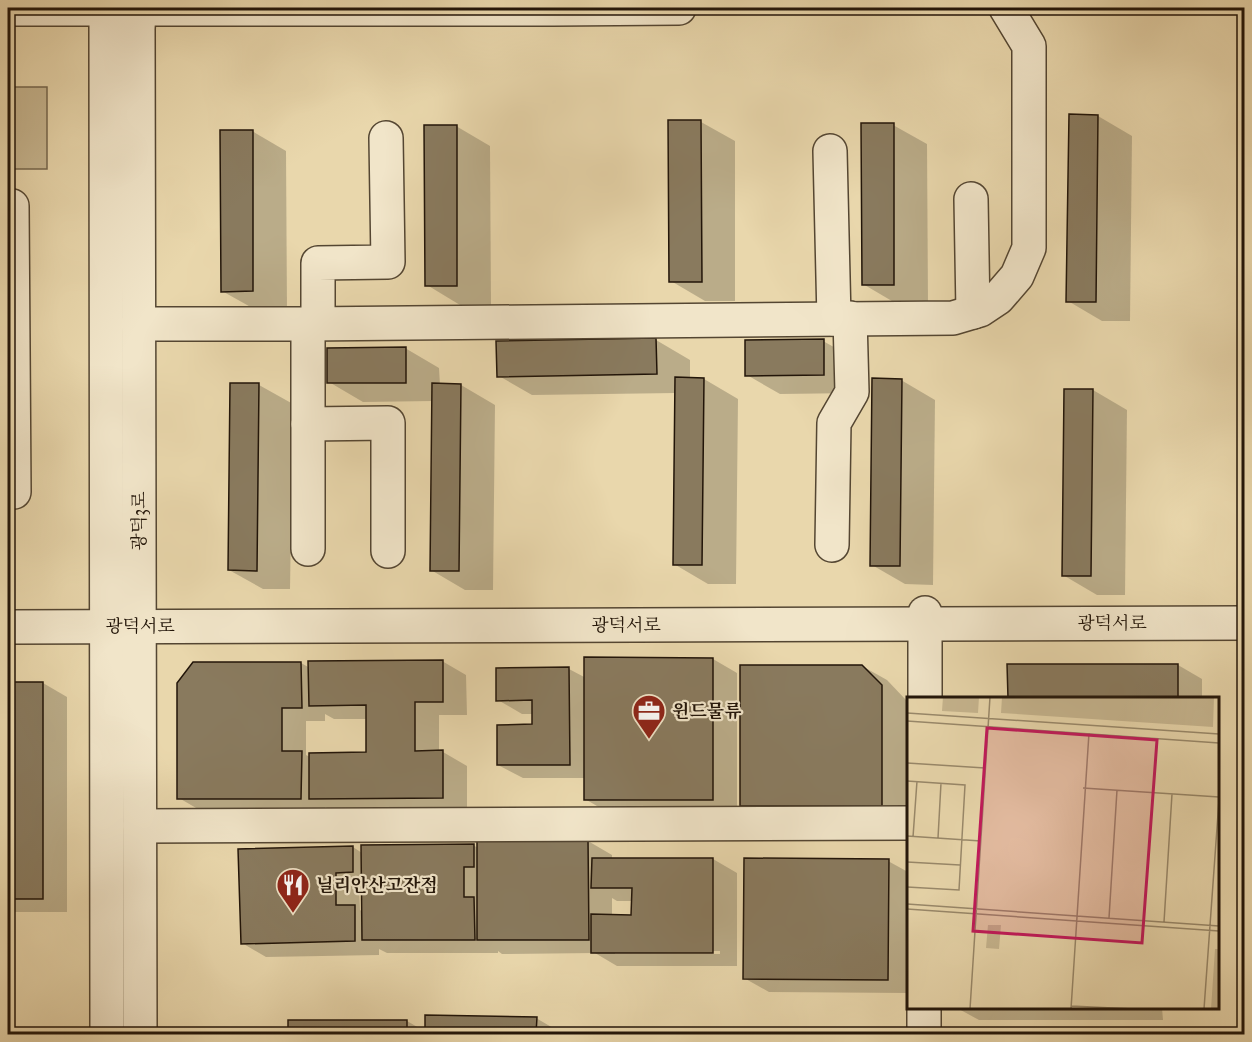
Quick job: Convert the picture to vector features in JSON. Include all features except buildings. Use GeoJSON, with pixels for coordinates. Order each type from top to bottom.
{"type":"FeatureCollection","features":[{"type":"Feature","properties":{"kind":"street","name":"광덕3로"},"geometry":{"type":"LineString","coordinates":[[105,8],[107,1035]]}},
{"type":"Feature","properties":{"kind":"street","name":"광덕3로"},"geometry":{"type":"LineString","coordinates":[[139,8],[140,1035]]}},
{"type":"Feature","properties":{"kind":"street"},"geometry":{"type":"LineString","coordinates":[[8,9],[679,8]]}},
{"type":"Feature","properties":{"kind":"street"},"geometry":{"type":"LineString","coordinates":[[138,324],[953,318],[980,310],[998,298],[1017,276],[1029,248],[1029,46],[1006,8]]}},
{"type":"Feature","properties":{"kind":"street"},"geometry":{"type":"LineString","coordinates":[[308,549],[308,424],[318,263],[388,262],[386,138]]}},
{"type":"Feature","properties":{"kind":"street"},"geometry":{"type":"LineString","coordinates":[[830,151],[842,319],[852,392],[834,423],[832,545]]}},
{"type":"Feature","properties":{"kind":"street"},"geometry":{"type":"LineString","coordinates":[[972,199],[973,312]]}},
{"type":"Feature","properties":{"kind":"street"},"geometry":{"type":"LineString","coordinates":[[8,206],[12,206],[14,480],[14,492],[8,492]]}},
{"type":"Feature","properties":{"kind":"street"},"geometry":{"type":"LineString","coordinates":[[308,424],[388,423],[388,551]]}},
{"type":"Feature","properties":{"kind":"street"},"geometry":{"type":"LineString","coordinates":[[924,618],[925,697]]}},
{"type":"Feature","properties":{"kind":"street","name":"광덕서로"},"geometry":{"type":"LineString","coordinates":[[8,627],[924,618],[1245,623]]}},
{"type":"Feature","properties":{"kind":"street"},"geometry":{"type":"LineString","coordinates":[[140,826],[907,823]]}},
{"type":"Feature","properties":{"kind":"street"},"geometry":{"type":"LineString","coordinates":[[924,1009],[924,1035]]}},
{"type":"Feature","properties":{"kind":"shaded area"},"geometry":{"type":"Polygon","coordinates":[[[8,87],[47,87],[47,169],[8,169],[8,87]]]}},
{"type":"Feature","properties":{"kind":"place","name":"윈드물류"},"geometry":{"type":"Point","coordinates":[649,740]}},
{"type":"Feature","properties":{"kind":"place","name":"닐리안산고잔점"},"geometry":{"type":"Point","coordinates":[293,914]}}]}
